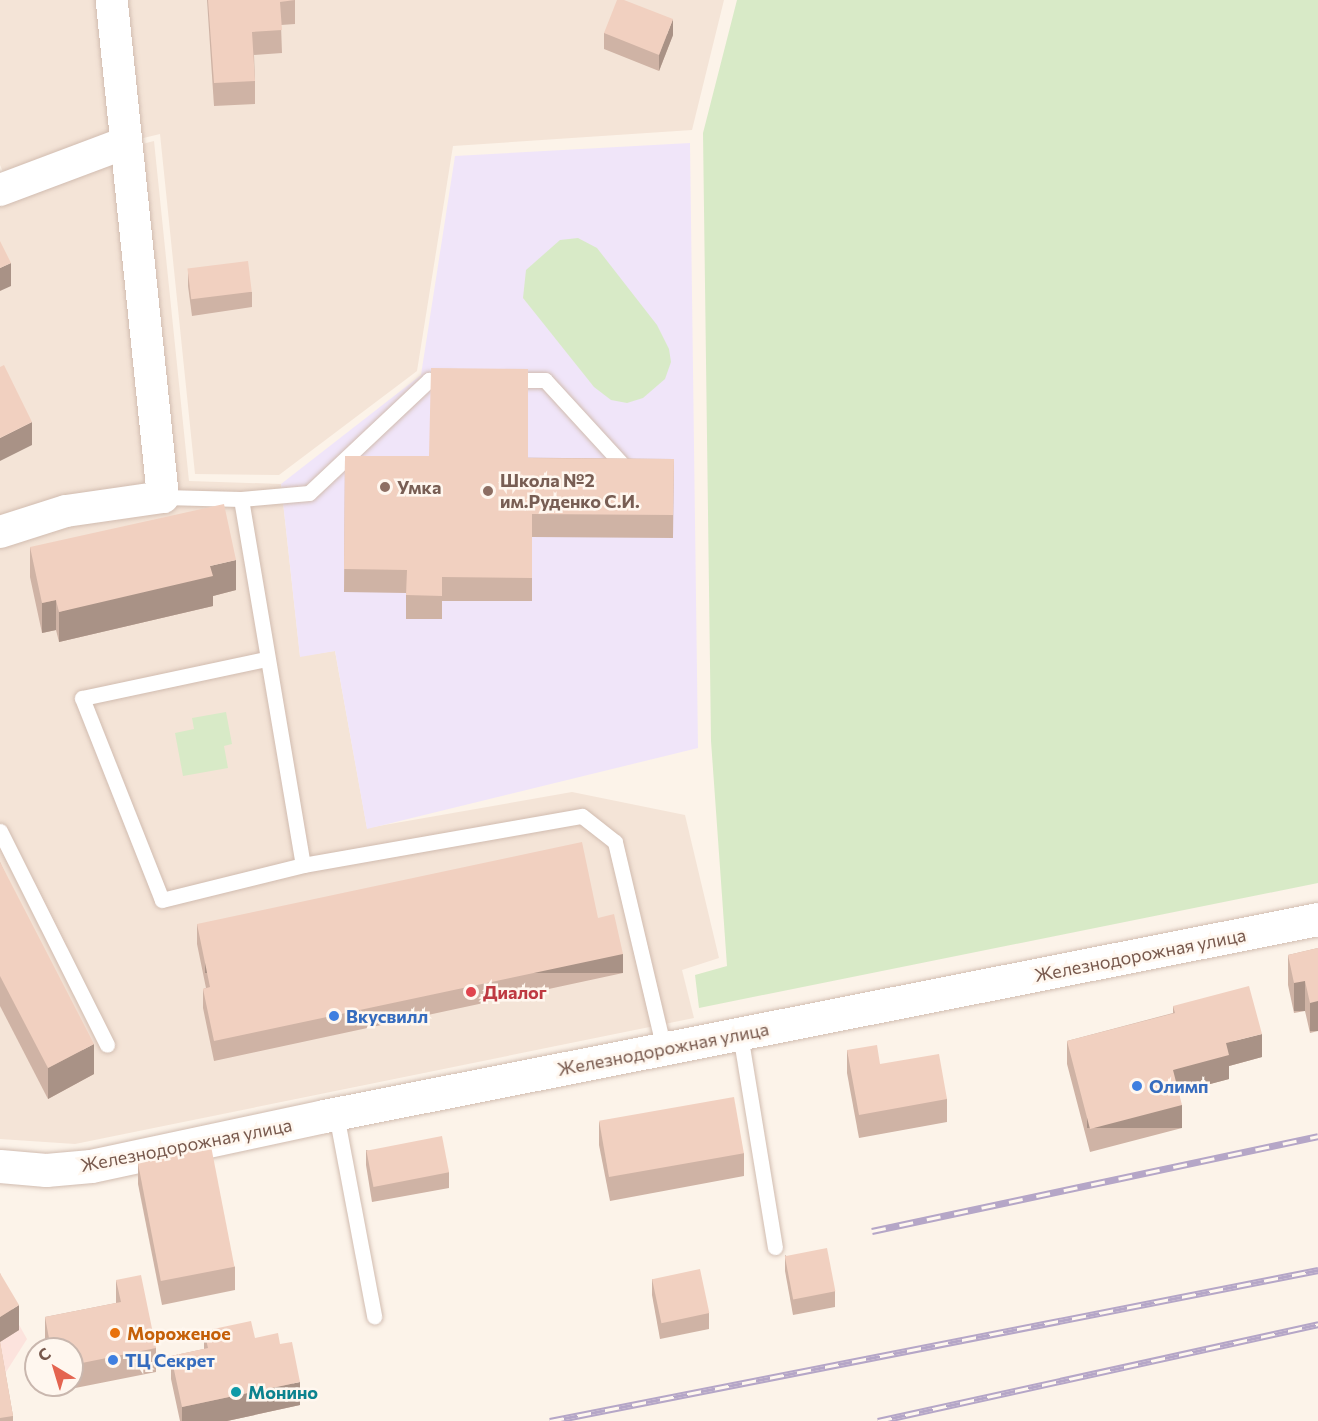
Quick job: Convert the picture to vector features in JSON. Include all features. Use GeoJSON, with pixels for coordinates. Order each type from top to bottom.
{"type":"FeatureCollection","features":[{"type":"Feature","properties":{"kind":"main road","name":"Железнодорожная улица"},"geometry":{"type":"LineString","coordinates":[[4,1167],[46,1170],[91,1167],[336,1114],[1318,919]]}},
{"type":"Feature","properties":{"kind":"street"},"geometry":{"type":"LineString","coordinates":[[0,532],[66,511],[163,497],[112,0]]}},
{"type":"Feature","properties":{"kind":"street"},"geometry":{"type":"LineString","coordinates":[[0,190],[125,143]]}},
{"type":"Feature","properties":{"kind":"lane"},"geometry":{"type":"LineString","coordinates":[[163,497],[241,499],[309,493],[429,380],[464,380]]}},
{"type":"Feature","properties":{"kind":"lane"},"geometry":{"type":"LineString","coordinates":[[487,380],[545,380],[623,465]]}},
{"type":"Feature","properties":{"kind":"lane"},"geometry":{"type":"LineString","coordinates":[[241,499],[266,659],[303,865]]}},
{"type":"Feature","properties":{"kind":"lane"},"geometry":{"type":"LineString","coordinates":[[266,659],[82,698],[162,900],[303,865],[582,816],[615,842],[664,1048]]}},
{"type":"Feature","properties":{"kind":"lane"},"geometry":{"type":"LineString","coordinates":[[0,831],[107,1045]]}},
{"type":"Feature","properties":{"kind":"lane"},"geometry":{"type":"LineString","coordinates":[[740,1034],[775,1247]]}},
{"type":"Feature","properties":{"kind":"lane"},"geometry":{"type":"LineString","coordinates":[[336,1114],[374,1316]]}},
{"type":"Feature","properties":{"kind":"shaded area"},"geometry":{"type":"Polygon","coordinates":[[[0,0],[724,0],[692,130],[453,146],[417,371],[279,475],[195,474],[160,134],[3,172],[0,165],[0,0]]]}},
{"type":"Feature","properties":{"kind":"shaded area"},"geometry":{"type":"Polygon","coordinates":[[[154,141],[189,481],[281,484],[300,656],[335,651],[367,828],[572,792],[685,815],[719,958],[682,970],[694,1018],[75,1144],[0,1139],[0,180],[154,141]]]}},
{"type":"Feature","properties":{"kind":"shaded area","name":"Школа №2 им.Руденко С.И."},"geometry":{"type":"Polygon","coordinates":[[[690,143],[698,748],[367,829],[335,651],[300,657],[281,484],[421,375],[455,156],[690,143]]]}},
{"type":"Feature","properties":{"kind":"shaded area"},"geometry":{"type":"Polygon","coordinates":[[[0,1291],[26,1337],[6,1372],[0,1373],[0,1291]]]}},
{"type":"Feature","properties":{"kind":"green space"},"geometry":{"type":"Polygon","coordinates":[[[737,0],[1318,0],[1318,883],[699,1008],[695,975],[727,966],[711,741],[703,133],[737,0]]]}},
{"type":"Feature","properties":{"kind":"green space"},"geometry":{"type":"Polygon","coordinates":[[[578,238],[597,248],[657,325],[669,349],[671,362],[665,379],[643,398],[627,403],[611,400],[594,387],[523,298],[526,270],[560,240],[578,238]]]}},
{"type":"Feature","properties":{"kind":"green space"},"geometry":{"type":"Polygon","coordinates":[[[226,712],[232,744],[224,746],[228,768],[183,776],[175,733],[194,729],[192,718],[226,712]]]}},
{"type":"Feature","properties":{"kind":"building"},"geometry":{"type":"Polygon","coordinates":[[[208,0],[295,0],[280,2],[282,30],[252,32],[255,81],[214,83],[208,0]]]}},
{"type":"Feature","properties":{"kind":"building"},"geometry":{"type":"Polygon","coordinates":[[[617,0],[624,0],[673,19],[659,55],[604,33],[617,0]]]}},
{"type":"Feature","properties":{"kind":"building"},"geometry":{"type":"Polygon","coordinates":[[[0,241],[11,263],[0,268],[0,241]]]}},
{"type":"Feature","properties":{"kind":"building"},"geometry":{"type":"Polygon","coordinates":[[[248,261],[252,292],[191,299],[187,268],[248,261]]]}},
{"type":"Feature","properties":{"kind":"building"},"geometry":{"type":"Polygon","coordinates":[[[4,365],[32,422],[0,438],[0,367],[4,365]]]}},
{"type":"Feature","properties":{"kind":"building"},"geometry":{"type":"Polygon","coordinates":[[[431,368],[528,369],[528,458],[674,459],[673,515],[532,514],[532,578],[442,577],[442,596],[406,595],[407,570],[344,569],[345,456],[429,456],[431,368]]]}},
{"type":"Feature","properties":{"kind":"building"},"geometry":{"type":"Polygon","coordinates":[[[224,504],[236,560],[210,566],[213,576],[59,612],[56,600],[42,603],[30,547],[224,504]]]}},
{"type":"Feature","properties":{"kind":"building"},"geometry":{"type":"Polygon","coordinates":[[[582,842],[598,918],[614,914],[623,954],[214,1041],[203,989],[210,987],[197,924],[582,842]]]}},
{"type":"Feature","properties":{"kind":"building"},"geometry":{"type":"Polygon","coordinates":[[[0,862],[94,1044],[48,1068],[0,976],[0,862]]]}},
{"type":"Feature","properties":{"kind":"building"},"geometry":{"type":"Polygon","coordinates":[[[1318,948],[1318,1001],[1310,1003],[1305,981],[1294,983],[1288,955],[1318,948]]]}},
{"type":"Feature","properties":{"kind":"building","name":"Олимп"},"geometry":{"type":"Polygon","coordinates":[[[1249,986],[1262,1034],[1226,1043],[1229,1055],[1173,1070],[1182,1105],[1090,1129],[1067,1041],[1175,1013],[1173,1006],[1249,986]]]}},
{"type":"Feature","properties":{"kind":"building"},"geometry":{"type":"Polygon","coordinates":[[[877,1045],[880,1064],[939,1054],[947,1099],[859,1115],[847,1050],[877,1045]]]}},
{"type":"Feature","properties":{"kind":"building"},"geometry":{"type":"Polygon","coordinates":[[[734,1097],[744,1153],[609,1177],[599,1121],[734,1097]]]}},
{"type":"Feature","properties":{"kind":"building"},"geometry":{"type":"Polygon","coordinates":[[[442,1136],[449,1172],[373,1187],[366,1151],[442,1136]]]}},
{"type":"Feature","properties":{"kind":"building"},"geometry":{"type":"Polygon","coordinates":[[[211,1146],[234,1267],[161,1281],[137,1160],[211,1146]]]}},
{"type":"Feature","properties":{"kind":"building"},"geometry":{"type":"Polygon","coordinates":[[[827,1248],[835,1291],[793,1299],[785,1256],[827,1248]]]}},
{"type":"Feature","properties":{"kind":"building"},"geometry":{"type":"Polygon","coordinates":[[[700,1269],[709,1313],[661,1323],[652,1279],[700,1269]]]}},
{"type":"Feature","properties":{"kind":"building"},"geometry":{"type":"Polygon","coordinates":[[[0,1273],[19,1305],[0,1317],[0,1273]]]}},
{"type":"Feature","properties":{"kind":"building"},"geometry":{"type":"Polygon","coordinates":[[[141,1275],[156,1348],[84,1363],[84,1337],[49,1337],[45,1317],[121,1302],[116,1280],[141,1275]]]}},
{"type":"Feature","properties":{"kind":"building"},"geometry":{"type":"Polygon","coordinates":[[[251,1321],[255,1338],[278,1333],[280,1344],[292,1342],[300,1382],[182,1407],[171,1356],[208,1348],[204,1331],[251,1321]]]}},
{"type":"Feature","properties":{"kind":"building"},"geometry":{"type":"Polygon","coordinates":[[[0,1341],[13,1416],[0,1418],[0,1341]]]}},
{"type":"Feature","properties":{"kind":"railway"},"geometry":{"type":"LineString","coordinates":[[872,1231],[1318,1136]]}},
{"type":"Feature","properties":{"kind":"railway"},"geometry":{"type":"LineString","coordinates":[[550,1421],[1318,1270]]}},
{"type":"Feature","properties":{"kind":"railway"},"geometry":{"type":"LineString","coordinates":[[878,1421],[1318,1324]]}},
{"type":"Feature","properties":{"kind":"place","name":"Умка"},"geometry":{"type":"Point","coordinates":[385,487]}},
{"type":"Feature","properties":{"kind":"place","name":"Школа №2 им.Руденко С.И."},"geometry":{"type":"Point","coordinates":[488,491]}},
{"type":"Feature","properties":{"kind":"place","name":"Диалог"},"geometry":{"type":"Point","coordinates":[471,992]}},
{"type":"Feature","properties":{"kind":"place","name":"Вкусвилл"},"geometry":{"type":"Point","coordinates":[334,1016]}},
{"type":"Feature","properties":{"kind":"place","name":"Олимп"},"geometry":{"type":"Point","coordinates":[1137,1086]}},
{"type":"Feature","properties":{"kind":"place","name":"Мороженое"},"geometry":{"type":"Point","coordinates":[115,1333]}},
{"type":"Feature","properties":{"kind":"place","name":"ТЦ Секрет"},"geometry":{"type":"Point","coordinates":[113,1360]}},
{"type":"Feature","properties":{"kind":"place","name":"Монино"},"geometry":{"type":"Point","coordinates":[236,1392]}}]}
